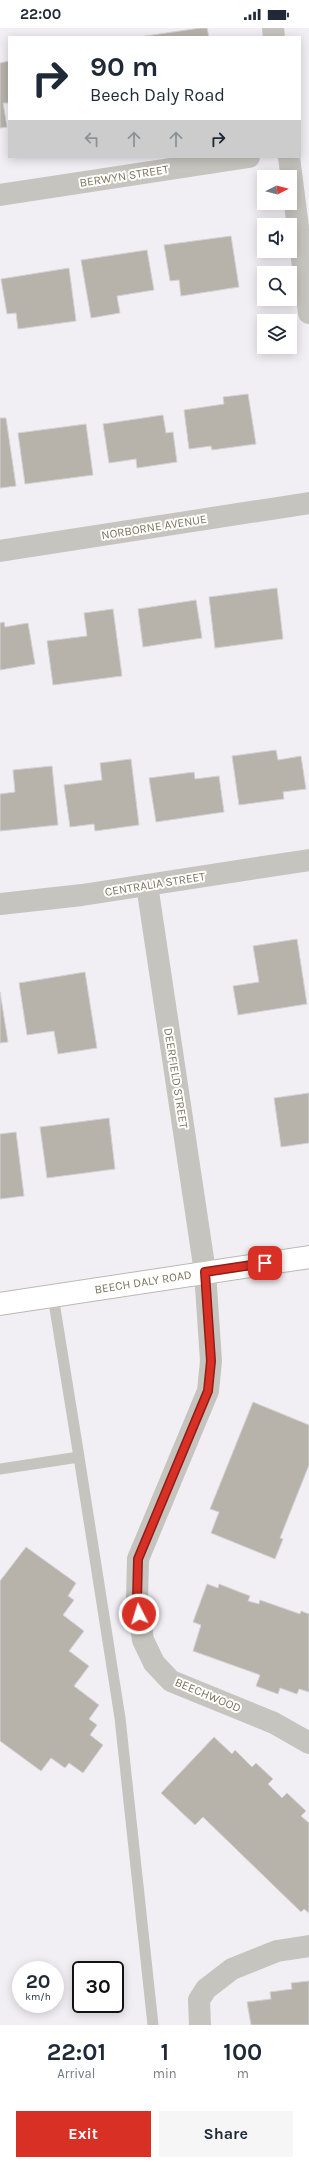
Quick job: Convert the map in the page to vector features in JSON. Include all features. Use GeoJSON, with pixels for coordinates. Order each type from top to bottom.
{"type":"FeatureCollection","features":[{"type":"Feature","properties":{"kind":"main road","name":"BEECH DALY ROAD"},"geometry":{"type":"LineString","coordinates":[[0,1304],[309,1257]]}},
{"type":"Feature","properties":{"kind":"street","name":"BERWYN STREET"},"geometry":{"type":"LineString","coordinates":[[0,195],[242,158]]}},
{"type":"Feature","properties":{"kind":"street"},"geometry":{"type":"LineString","coordinates":[[289,158],[309,313]]}},
{"type":"Feature","properties":{"kind":"street","name":"NORBORNE AVENUE"},"geometry":{"type":"LineString","coordinates":[[0,551],[309,504]]}},
{"type":"Feature","properties":{"kind":"street","name":"CENTRALIA STREET"},"geometry":{"type":"LineString","coordinates":[[0,904],[147,885],[309,860]]}},
{"type":"Feature","properties":{"kind":"street","name":"DEERFIELD STREET"},"geometry":{"type":"LineString","coordinates":[[147,885],[205,1272]]}},
{"type":"Feature","properties":{"kind":"street","name":"BEECHWOOD"},"geometry":{"type":"LineString","coordinates":[[205,1272],[211,1361],[208,1391],[138,1559],[137,1600],[143,1640],[154,1663],[171,1681],[274,1723],[309,1742]]}},
{"type":"Feature","properties":{"kind":"street"},"geometry":{"type":"LineString","coordinates":[[200,2025],[199,2000],[206,1989],[232,1969],[277,1951],[309,1946]]}},
{"type":"Feature","properties":{"kind":"lane"},"geometry":{"type":"LineString","coordinates":[[53,1296],[120,1718],[153,2025]]}},
{"type":"Feature","properties":{"kind":"lane"},"geometry":{"type":"LineString","coordinates":[[0,1469],[79,1457]]}},
{"type":"Feature","properties":{"kind":"building"},"geometry":{"type":"Polygon","coordinates":[[[207,28],[209,36],[146,36],[207,28]]]}},
{"type":"Feature","properties":{"kind":"building"},"geometry":{"type":"Polygon","coordinates":[[[8,61],[8,103],[3,103],[7,127],[0,128],[0,63],[8,61]]]}},
{"type":"Feature","properties":{"kind":"building"},"geometry":{"type":"Polygon","coordinates":[[[231,236],[239,287],[181,296],[179,280],[170,281],[164,245],[231,236]]]}},
{"type":"Feature","properties":{"kind":"building"},"geometry":{"type":"Polygon","coordinates":[[[147,250],[154,290],[117,296],[120,313],[91,318],[81,260],[147,250]]]}},
{"type":"Feature","properties":{"kind":"building"},"geometry":{"type":"Polygon","coordinates":[[[69,268],[76,321],[18,329],[16,313],[7,314],[1,279],[69,268]]]}},
{"type":"Feature","properties":{"kind":"building"},"geometry":{"type":"Polygon","coordinates":[[[248,394],[256,444],[212,450],[211,446],[189,449],[184,410],[224,404],[223,397],[248,394]]]}},
{"type":"Feature","properties":{"kind":"building"},"geometry":{"type":"Polygon","coordinates":[[[163,415],[166,433],[173,432],[177,462],[137,468],[136,459],[109,463],[103,424],[163,415]]]}},
{"type":"Feature","properties":{"kind":"building"},"geometry":{"type":"Polygon","coordinates":[[[0,418],[6,418],[16,486],[0,488],[0,418]]]}},
{"type":"Feature","properties":{"kind":"building"},"geometry":{"type":"Polygon","coordinates":[[[86,424],[93,475],[25,484],[18,433],[86,424]]]}},
{"type":"Feature","properties":{"kind":"building"},"geometry":{"type":"Polygon","coordinates":[[[277,588],[283,639],[215,648],[209,597],[277,588]]]}},
{"type":"Feature","properties":{"kind":"building"},"geometry":{"type":"Polygon","coordinates":[[[196,600],[202,638],[143,647],[138,609],[196,600]]]}},
{"type":"Feature","properties":{"kind":"building"},"geometry":{"type":"Polygon","coordinates":[[[113,609],[122,676],[53,685],[47,641],[87,636],[84,613],[113,609]]]}},
{"type":"Feature","properties":{"kind":"building"},"geometry":{"type":"Polygon","coordinates":[[[4,622],[5,627],[28,623],[35,664],[0,670],[0,623],[4,622]]]}},
{"type":"Feature","properties":{"kind":"building"},"geometry":{"type":"Polygon","coordinates":[[[276,750],[278,760],[301,756],[306,789],[283,792],[284,799],[239,805],[232,756],[276,750]]]}},
{"type":"Feature","properties":{"kind":"building"},"geometry":{"type":"Polygon","coordinates":[[[131,759],[139,825],[95,831],[94,824],[70,827],[64,785],[102,780],[100,763],[131,759]]]}},
{"type":"Feature","properties":{"kind":"building"},"geometry":{"type":"Polygon","coordinates":[[[52,766],[58,825],[0,831],[0,794],[15,792],[13,770],[52,766]]]}},
{"type":"Feature","properties":{"kind":"building"},"geometry":{"type":"Polygon","coordinates":[[[194,772],[195,779],[219,776],[224,812],[156,822],[149,778],[194,772]]]}},
{"type":"Feature","properties":{"kind":"building"},"geometry":{"type":"Polygon","coordinates":[[[297,939],[307,1004],[238,1015],[233,986],[259,982],[253,946],[297,939]]]}},
{"type":"Feature","properties":{"kind":"building"},"geometry":{"type":"Polygon","coordinates":[[[85,972],[97,1048],[58,1054],[54,1031],[27,1035],[19,983],[85,972]]]}},
{"type":"Feature","properties":{"kind":"building"},"geometry":{"type":"Polygon","coordinates":[[[0,992],[8,1042],[0,1043],[0,992]]]}},
{"type":"Feature","properties":{"kind":"building"},"geometry":{"type":"Polygon","coordinates":[[[309,1093],[309,1143],[281,1147],[274,1098],[309,1093]]]}},
{"type":"Feature","properties":{"kind":"building"},"geometry":{"type":"Polygon","coordinates":[[[109,1118],[115,1169],[47,1178],[40,1127],[109,1118]]]}},
{"type":"Feature","properties":{"kind":"building"},"geometry":{"type":"Polygon","coordinates":[[[16,1132],[24,1196],[0,1199],[0,1134],[16,1132]]]}},
{"type":"Feature","properties":{"kind":"building"},"geometry":{"type":"Polygon","coordinates":[[[253,1402],[309,1425],[309,1465],[280,1538],[283,1539],[275,1559],[211,1533],[219,1512],[210,1509],[253,1402]]]}},
{"type":"Feature","properties":{"kind":"building"},"geometry":{"type":"Polygon","coordinates":[[[26,1547],[76,1583],[68,1596],[74,1600],[63,1615],[84,1631],[69,1651],[89,1666],[74,1686],[99,1705],[89,1719],[97,1725],[90,1735],[103,1745],[83,1773],[69,1763],[65,1768],[51,1758],[41,1771],[0,1741],[0,1581],[26,1547]]]}},
{"type":"Feature","properties":{"kind":"building"},"geometry":{"type":"Polygon","coordinates":[[[207,1584],[218,1588],[219,1584],[250,1596],[248,1601],[259,1604],[260,1600],[300,1614],[301,1611],[309,1614],[309,1692],[299,1689],[297,1694],[280,1688],[278,1694],[256,1686],[260,1675],[193,1651],[201,1625],[193,1622],[207,1584]]]}},
{"type":"Feature","properties":{"kind":"building"},"geometry":{"type":"Polygon","coordinates":[[[214,1737],[232,1754],[235,1750],[252,1767],[256,1763],[273,1779],[268,1784],[282,1798],[287,1793],[306,1811],[301,1816],[309,1823],[309,1913],[304,1909],[301,1912],[203,1817],[195,1825],[161,1793],[214,1737]]]}},
{"type":"Feature","properties":{"kind":"building"},"geometry":{"type":"Polygon","coordinates":[[[309,1981],[309,2025],[251,2025],[247,2002],[271,1999],[270,1992],[292,1989],[291,1983],[309,1981]]]}},
{"type":"Feature","properties":{"kind":"route"},"geometry":{"type":"LineString","coordinates":[[139,1614],[137,1600],[138,1559],[208,1391],[211,1361],[207,1324],[205,1272],[265,1263]]}}]}
